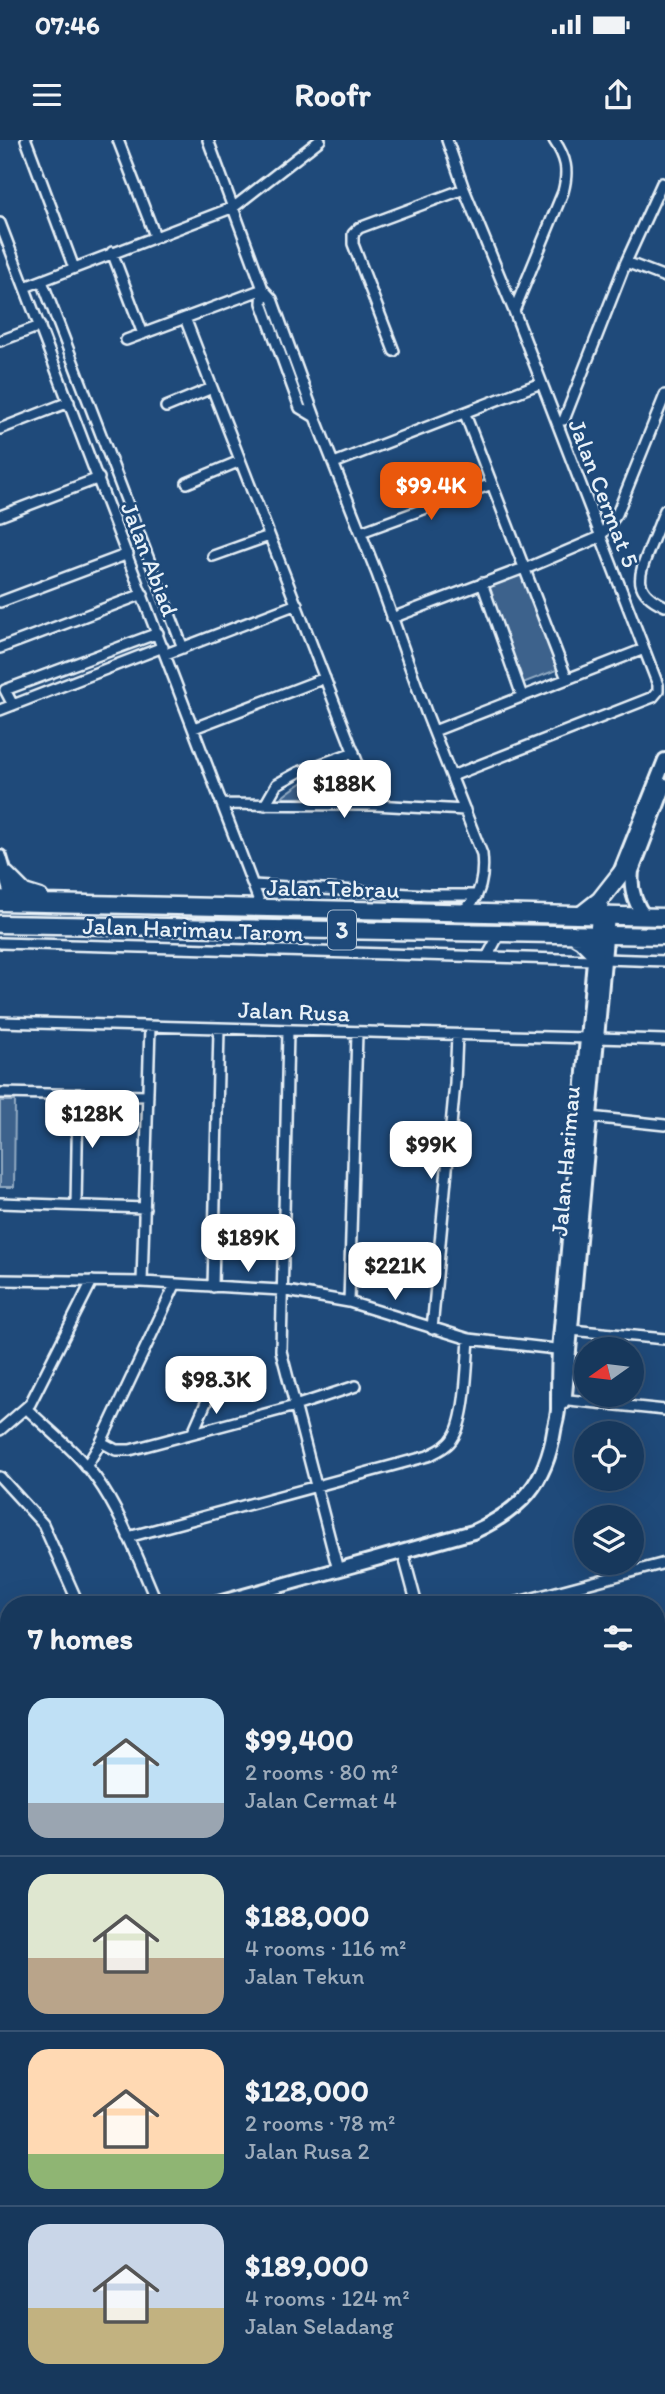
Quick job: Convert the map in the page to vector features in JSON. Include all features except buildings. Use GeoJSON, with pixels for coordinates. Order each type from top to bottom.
{"type":"FeatureCollection","features":[{"type":"Feature","properties":{"kind":"highway"},"geometry":{"type":"LineString","coordinates":[[581,915],[600,900],[622,872]]}},
{"type":"Feature","properties":{"kind":"highway"},"geometry":{"type":"LineString","coordinates":[[6,875],[24,893],[59,902]]}},
{"type":"Feature","properties":{"kind":"highway","name":"Jalan Tebrau"},"geometry":{"type":"LineString","coordinates":[[1,903],[59,902],[665,917]]}},
{"type":"Feature","properties":{"kind":"highway"},"geometry":{"type":"LineString","coordinates":[[1,903],[25,915],[113,926]]}},
{"type":"Feature","properties":{"kind":"highway","name":"Jalan Tebrau"},"geometry":{"type":"LineString","coordinates":[[0,925],[665,936]]}},
{"type":"Feature","properties":{"kind":"highway"},"geometry":{"type":"LineString","coordinates":[[572,934],[582,940],[598,957]]}},
{"type":"Feature","properties":{"kind":"street"},"geometry":{"type":"LineString","coordinates":[[26,140],[74,268]]}},
{"type":"Feature","properties":{"kind":"street"},"geometry":{"type":"LineString","coordinates":[[118,140],[155,236]]}},
{"type":"Feature","properties":{"kind":"street"},"geometry":{"type":"LineString","coordinates":[[208,140],[263,289],[272,299],[482,853],[483,866],[477,895],[468,907],[455,913]]}},
{"type":"Feature","properties":{"kind":"street"},"geometry":{"type":"LineString","coordinates":[[25,287],[234,207],[320,140]]}},
{"type":"Feature","properties":{"kind":"street","name":"Jalan Cermat 5"},"geometry":{"type":"LineString","coordinates":[[447,140],[464,190],[514,311],[658,685],[658,691],[653,697],[452,776]]}},
{"type":"Feature","properties":{"kind":"street"},"geometry":{"type":"LineString","coordinates":[[514,311],[563,192],[567,176],[566,160],[554,140]]}},
{"type":"Feature","properties":{"kind":"street"},"geometry":{"type":"LineString","coordinates":[[564,420],[626,262],[662,183]]}},
{"type":"Feature","properties":{"kind":"street"},"geometry":{"type":"LineString","coordinates":[[394,351],[354,244],[353,234],[359,228],[464,190]]}},
{"type":"Feature","properties":{"kind":"street","name":"Jalan Abiad"},"geometry":{"type":"LineString","coordinates":[[0,223],[262,909]]}},
{"type":"Feature","properties":{"kind":"street"},"geometry":{"type":"LineString","coordinates":[[0,253],[10,250]]}},
{"type":"Feature","properties":{"kind":"street"},"geometry":{"type":"LineString","coordinates":[[112,252],[143,334]]}},
{"type":"Feature","properties":{"kind":"street"},"geometry":{"type":"LineString","coordinates":[[626,262],[665,277]]}},
{"type":"Feature","properties":{"kind":"street"},"geometry":{"type":"LineString","coordinates":[[41,281],[183,648]]}},
{"type":"Feature","properties":{"kind":"street"},"geometry":{"type":"LineString","coordinates":[[126,340],[263,289]]}},
{"type":"Feature","properties":{"kind":"street"},"geometry":{"type":"LineString","coordinates":[[185,318],[374,806]]}},
{"type":"Feature","properties":{"kind":"street"},"geometry":{"type":"LineString","coordinates":[[0,341],[40,326]]}},
{"type":"Feature","properties":{"kind":"street"},"geometry":{"type":"LineString","coordinates":[[334,463],[541,383]]}},
{"type":"Feature","properties":{"kind":"street"},"geometry":{"type":"LineString","coordinates":[[166,407],[212,388]]}},
{"type":"Feature","properties":{"kind":"street"},"geometry":{"type":"LineString","coordinates":[[392,618],[600,537],[617,514],[665,395]]}},
{"type":"Feature","properties":{"kind":"street"},"geometry":{"type":"LineString","coordinates":[[0,429],[69,402]]}},
{"type":"Feature","properties":{"kind":"street"},"geometry":{"type":"LineString","coordinates":[[465,414],[567,679]]}},
{"type":"Feature","properties":{"kind":"street"},"geometry":{"type":"LineString","coordinates":[[187,483],[240,461]]}},
{"type":"Feature","properties":{"kind":"street"},"geometry":{"type":"LineString","coordinates":[[0,516],[99,478]]}},
{"type":"Feature","properties":{"kind":"street"},"geometry":{"type":"LineString","coordinates":[[361,532],[492,484]]}},
{"type":"Feature","properties":{"kind":"street"},"geometry":{"type":"LineString","coordinates":[[665,510],[639,574],[642,588],[651,600],[665,606]]}},
{"type":"Feature","properties":{"kind":"street"},"geometry":{"type":"LineString","coordinates":[[213,556],[269,536]]}},
{"type":"Feature","properties":{"kind":"street"},"geometry":{"type":"LineString","coordinates":[[0,602],[128,554]]}},
{"type":"Feature","properties":{"kind":"street"},"geometry":{"type":"LineString","coordinates":[[482,583],[522,696]]}},
{"type":"Feature","properties":{"kind":"street"},"geometry":{"type":"LineString","coordinates":[[0,648],[143,594]]}},
{"type":"Feature","properties":{"kind":"street"},"geometry":{"type":"LineString","coordinates":[[0,710],[165,651],[183,648],[297,604]]}},
{"type":"Feature","properties":{"kind":"street"},"geometry":{"type":"LineString","coordinates":[[13,705],[5,690],[158,634]]}},
{"type":"Feature","properties":{"kind":"street"},"geometry":{"type":"LineString","coordinates":[[434,731],[644,649]]}},
{"type":"Feature","properties":{"kind":"street"},"geometry":{"type":"LineString","coordinates":[[194,728],[325,678]]}},
{"type":"Feature","properties":{"kind":"street"},"geometry":{"type":"LineString","coordinates":[[265,805],[277,784],[299,772],[354,752]]}},
{"type":"Feature","properties":{"kind":"street"},"geometry":{"type":"LineString","coordinates":[[603,916],[665,760]]}},
{"type":"Feature","properties":{"kind":"street"},"geometry":{"type":"LineString","coordinates":[[645,917],[634,897],[632,871],[665,785]]}},
{"type":"Feature","properties":{"kind":"street"},"geometry":{"type":"LineString","coordinates":[[223,804],[465,810]]}},
{"type":"Feature","properties":{"kind":"street"},"geometry":{"type":"LineString","coordinates":[[0,857],[10,891],[1,903]]}},
{"type":"Feature","properties":{"kind":"street"},"geometry":{"type":"LineString","coordinates":[[253,885],[427,895],[477,895]]}},
{"type":"Feature","properties":{"kind":"street","name":"Jalan Harimau"},"geometry":{"type":"LineString","coordinates":[[244,1596],[473,1532],[493,1523],[521,1502],[545,1466],[551,1451],[559,1402],[603,916]]}},
{"type":"Feature","properties":{"kind":"street"},"geometry":{"type":"LineString","coordinates":[[487,957],[500,933]]}},
{"type":"Feature","properties":{"kind":"street","name":"Jalan Harimau Tarom"},"geometry":{"type":"LineString","coordinates":[[0,943],[487,957],[598,957],[665,961]]}},
{"type":"Feature","properties":{"kind":"street","name":"Jalan Rusa"},"geometry":{"type":"LineString","coordinates":[[0,1022],[665,1040]]}},
{"type":"Feature","properties":{"kind":"street"},"geometry":{"type":"LineString","coordinates":[[142,1282],[150,1027]]}},
{"type":"Feature","properties":{"kind":"street"},"geometry":{"type":"LineString","coordinates":[[213,1287],[219,1029]]}},
{"type":"Feature","properties":{"kind":"street"},"geometry":{"type":"LineString","coordinates":[[288,1031],[281,1351],[338,1570]]}},
{"type":"Feature","properties":{"kind":"street"},"geometry":{"type":"LineString","coordinates":[[349,1302],[357,1032]]}},
{"type":"Feature","properties":{"kind":"street"},"geometry":{"type":"LineString","coordinates":[[432,1329],[457,1035]]}},
{"type":"Feature","properties":{"kind":"street","name":"Jalan Harimau"},"geometry":{"type":"LineString","coordinates":[[564,1350],[571,1330],[590,1117],[592,1038]]}},
{"type":"Feature","properties":{"kind":"street"},"geometry":{"type":"LineString","coordinates":[[0,1093],[148,1096]]}},
{"type":"Feature","properties":{"kind":"street"},"geometry":{"type":"LineString","coordinates":[[76,1205],[78,1094]]}},
{"type":"Feature","properties":{"kind":"street"},"geometry":{"type":"LineString","coordinates":[[590,1117],[665,1125]]}},
{"type":"Feature","properties":{"kind":"street"},"geometry":{"type":"LineString","coordinates":[[0,1203],[145,1208]]}},
{"type":"Feature","properties":{"kind":"street"},"geometry":{"type":"LineString","coordinates":[[0,1280],[142,1282],[281,1290],[349,1302],[469,1339],[564,1350]]}},
{"type":"Feature","properties":{"kind":"street"},"geometry":{"type":"LineString","coordinates":[[0,1430],[27,1409],[92,1281]]}},
{"type":"Feature","properties":{"kind":"street"},"geometry":{"type":"LineString","coordinates":[[86,1467],[101,1442],[174,1285]]}},
{"type":"Feature","properties":{"kind":"street"},"geometry":{"type":"LineString","coordinates":[[571,1330],[665,1339]]}},
{"type":"Feature","properties":{"kind":"street"},"geometry":{"type":"LineString","coordinates":[[128,1537],[428,1455],[447,1445],[454,1437],[460,1422],[469,1339]]}},
{"type":"Feature","properties":{"kind":"street"},"geometry":{"type":"LineString","coordinates":[[101,1442],[122,1451],[295,1406],[356,1386]]}},
{"type":"Feature","properties":{"kind":"street"},"geometry":{"type":"LineString","coordinates":[[193,1432],[212,1389]]}},
{"type":"Feature","properties":{"kind":"street"},"geometry":{"type":"LineString","coordinates":[[559,1402],[665,1410]]}},
{"type":"Feature","properties":{"kind":"street"},"geometry":{"type":"LineString","coordinates":[[27,1409],[86,1467],[101,1486],[128,1537],[154,1596]]}},
{"type":"Feature","properties":{"kind":"street"},"geometry":{"type":"LineString","coordinates":[[0,1477],[43,1524],[75,1596]]}},
{"type":"Feature","properties":{"kind":"street"},"geometry":{"type":"LineString","coordinates":[[403,1553],[415,1596]]}},
{"type":"Feature","properties":{"kind":"street"},"geometry":{"type":"LineString","coordinates":[[540,1596],[665,1563]]}},
{"type":"Feature","properties":{"kind":"shaded area"},"geometry":{"type":"Polygon","coordinates":[[[523,574],[559,669],[523,683],[487,588],[523,574]]]}},
{"type":"Feature","properties":{"kind":"shaded area"},"geometry":{"type":"Polygon","coordinates":[[[344,765],[351,767],[361,793],[358,797],[281,798],[311,778],[344,765]]]}},
{"type":"Feature","properties":{"kind":"shaded area"},"geometry":{"type":"Polygon","coordinates":[[[0,1101],[15,1101],[14,1187],[0,1187],[0,1101]]]}}]}
